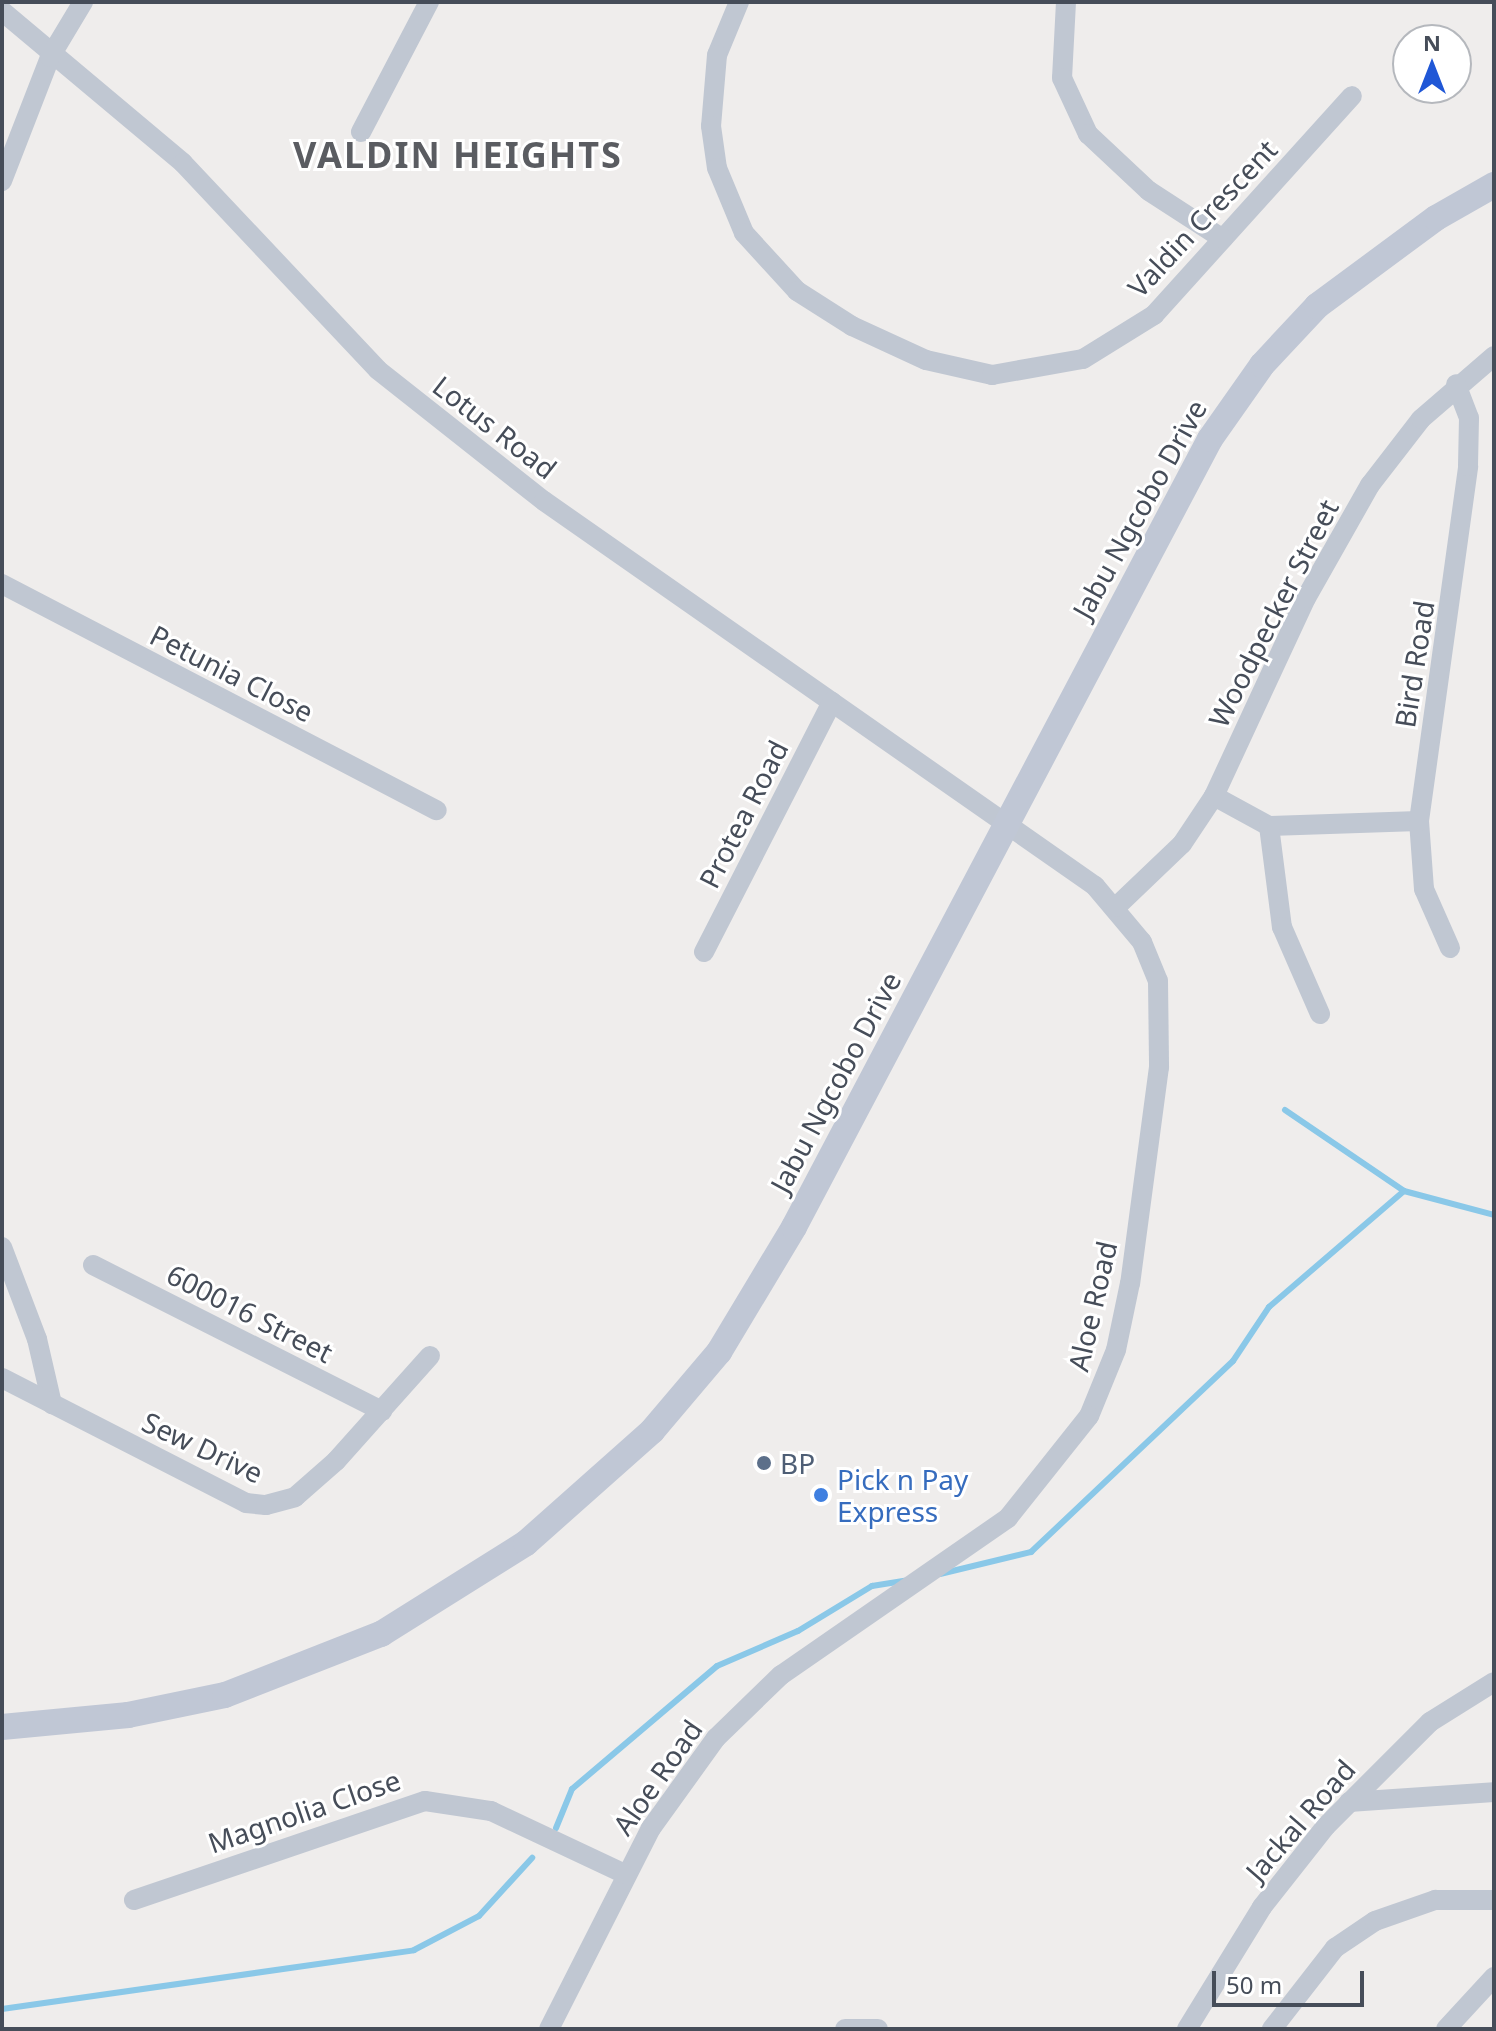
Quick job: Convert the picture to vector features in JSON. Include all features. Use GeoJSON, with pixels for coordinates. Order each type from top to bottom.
{"type":"FeatureCollection","features":[{"type":"Feature","properties":{"kind":"main road","name":"Jabu Ngcobo Drive"},"geometry":{"type":"LineString","coordinates":[[2,1727],[170,1708],[280,1678],[455,1591],[591,1491],[719,1352],[755,1295],[1009,820],[1149,549],[1262,365],[1378,258],[1494,185]]}},
{"type":"Feature","properties":{"kind":"street"},"geometry":{"type":"LineString","coordinates":[[2,181],[50,57],[83,2]]}},
{"type":"Feature","properties":{"kind":"street"},"geometry":{"type":"LineString","coordinates":[[361,132],[429,2]]}},
{"type":"Feature","properties":{"kind":"street","name":"Valdin Crescent"},"geometry":{"type":"LineString","coordinates":[[739,2],[711,84],[717,168],[728,200],[764,259],[797,291],[895,348],[992,375],[1072,362],[1154,315],[1352,96]]}},
{"type":"Feature","properties":{"kind":"street"},"geometry":{"type":"LineString","coordinates":[[1066,2],[1062,78],[1088,134],[1149,191],[1223,239]]}},
{"type":"Feature","properties":{"kind":"street","name":"Lotus Road"},"geometry":{"type":"LineString","coordinates":[[2,11],[50,57],[183,163],[378,370],[544,501],[832,702],[1009,820]]}},
{"type":"Feature","properties":{"kind":"street","name":"Woodpecker Street"},"geometry":{"type":"LineString","coordinates":[[1116,907],[1182,844],[1214,796],[1343,530],[1393,452],[1456,384],[1494,356]]}},
{"type":"Feature","properties":{"kind":"street","name":"Bird Road"},"geometry":{"type":"LineString","coordinates":[[1450,948],[1424,889],[1419,821],[1468,466],[1469,418],[1456,384]]}},
{"type":"Feature","properties":{"kind":"street","name":"Petunia Close"},"geometry":{"type":"LineString","coordinates":[[2,584],[437,810]]}},
{"type":"Feature","properties":{"kind":"street","name":"Protea Road"},"geometry":{"type":"LineString","coordinates":[[704,952],[832,702]]}},
{"type":"Feature","properties":{"kind":"street"},"geometry":{"type":"LineString","coordinates":[[1214,796],[1269,826],[1419,821]]}},
{"type":"Feature","properties":{"kind":"street","name":"Aloe Road"},"geometry":{"type":"LineString","coordinates":[[550,2029],[625,1874],[680,1783],[754,1699],[1008,1518],[1089,1416],[1123,1320],[1162,1025],[1151,960],[1116,907],[1009,820]]}},
{"type":"Feature","properties":{"kind":"street"},"geometry":{"type":"LineString","coordinates":[[1269,826],[1282,927],[1320,1014]]}},
{"type":"Feature","properties":{"kind":"street"},"geometry":{"type":"LineString","coordinates":[[2,1247],[37,1339],[52,1404]]}},
{"type":"Feature","properties":{"kind":"street","name":"600016 Street"},"geometry":{"type":"LineString","coordinates":[[93,1265],[382,1411]]}},
{"type":"Feature","properties":{"kind":"street","name":"Sew Drive"},"geometry":{"type":"LineString","coordinates":[[2,1378],[256,1505],[295,1497],[382,1411],[430,1356]]}},
{"type":"Feature","properties":{"kind":"street","name":"Jackal Road"},"geometry":{"type":"LineString","coordinates":[[1187,2029],[1262,1907],[1349,1802],[1430,1722],[1494,1682]]}},
{"type":"Feature","properties":{"kind":"street"},"geometry":{"type":"LineString","coordinates":[[1349,1802],[1494,1792]]}},
{"type":"Feature","properties":{"kind":"street","name":"Magnolia Close"},"geometry":{"type":"LineString","coordinates":[[134,1900],[389,1807],[425,1801],[491,1811],[625,1874]]}},
{"type":"Feature","properties":{"kind":"street"},"geometry":{"type":"LineString","coordinates":[[1272,2029],[1335,1948],[1375,1921],[1445,1898],[1494,1900]]}},
{"type":"Feature","properties":{"kind":"street"},"geometry":{"type":"LineString","coordinates":[[1446,2029],[1494,1977]]}},
{"type":"Feature","properties":{"kind":"street"},"geometry":{"type":"LineString","coordinates":[[845,2029],[878,2029]]}},
{"type":"Feature","properties":{"kind":"waterway"},"geometry":{"type":"LineString","coordinates":[[1285,1110],[1404,1191],[1494,1215]]}},
{"type":"Feature","properties":{"kind":"waterway"},"geometry":{"type":"LineString","coordinates":[[940,1574],[1031,1552],[1233,1361],[1269,1307],[1404,1191]]}},
{"type":"Feature","properties":{"kind":"waterway"},"geometry":{"type":"LineString","coordinates":[[556,1828],[572,1789],[717,1666],[798,1631],[872,1586],[905,1581]]}},
{"type":"Feature","properties":{"kind":"waterway"},"geometry":{"type":"LineString","coordinates":[[2,2009],[414,1950],[479,1916],[532,1858]]}},
{"type":"Feature","properties":{"kind":"place","name":"BP"},"geometry":{"type":"Point","coordinates":[764,1463]}},
{"type":"Feature","properties":{"kind":"place","name":"Pick n Pay Express"},"geometry":{"type":"Point","coordinates":[821,1495]}},
{"type":"Feature","properties":{"kind":"district","name":"VALDIN HEIGHTS"},"geometry":{"type":"Point","coordinates":[458,155]}}]}
